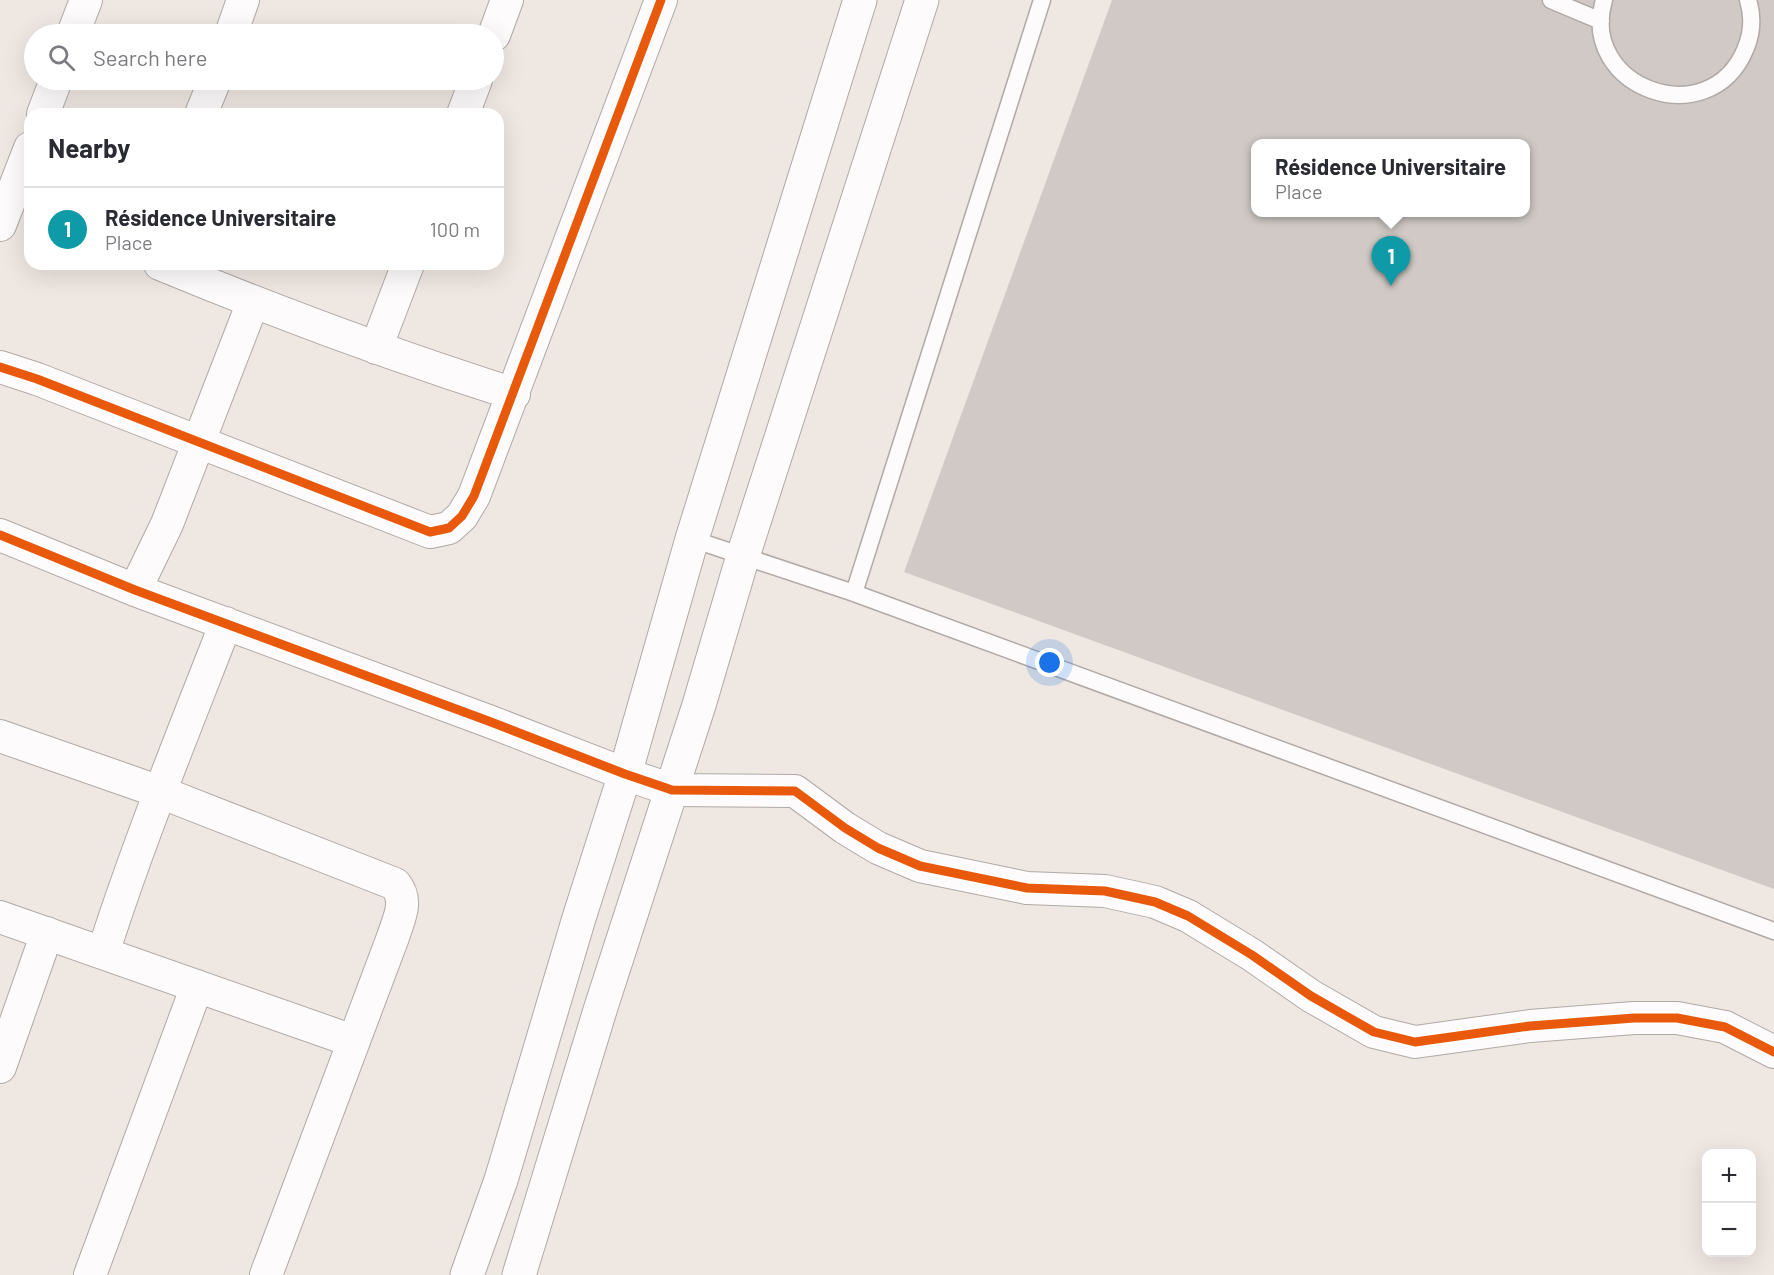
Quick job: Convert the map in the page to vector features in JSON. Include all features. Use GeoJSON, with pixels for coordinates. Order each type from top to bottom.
{"type":"FeatureCollection","features":[{"type":"Feature","properties":{"kind":"main road"},"geometry":{"type":"LineString","coordinates":[[467,1275],[501,1180],[579,918],[625,774],[692,539],[860,0]]}},
{"type":"Feature","properties":{"kind":"main road"},"geometry":{"type":"LineString","coordinates":[[519,1275],[601,1007],[672,790],[743,556],[922,0]]}},
{"type":"Feature","properties":{"kind":"street"},"geometry":{"type":"LineString","coordinates":[[77,24],[86,0]]}},
{"type":"Feature","properties":{"kind":"street"},"geometry":{"type":"LineString","coordinates":[[235,24],[243,0]]}},
{"type":"Feature","properties":{"kind":"street"},"geometry":{"type":"LineString","coordinates":[[498,24],[507,0]]}},
{"type":"Feature","properties":{"kind":"street"},"geometry":{"type":"LineString","coordinates":[[0,367],[37,379],[430,532],[449,528],[462,516],[474,496],[661,0]]}},
{"type":"Feature","properties":{"kind":"street"},"geometry":{"type":"LineString","coordinates":[[45,108],[52,90]]}},
{"type":"Feature","properties":{"kind":"street"},"geometry":{"type":"LineString","coordinates":[[203,108],[211,90]]}},
{"type":"Feature","properties":{"kind":"street"},"geometry":{"type":"LineString","coordinates":[[465,108],[472,90]]}},
{"type":"Feature","properties":{"kind":"street"},"geometry":{"type":"LineString","coordinates":[[13,214],[24,171]]}},
{"type":"Feature","properties":{"kind":"street"},"geometry":{"type":"LineString","coordinates":[[175,270],[376,348],[514,394]]}},
{"type":"Feature","properties":{"kind":"street"},"geometry":{"type":"LineString","coordinates":[[376,348],[406,270]]}},
{"type":"Feature","properties":{"kind":"street"},"geometry":{"type":"LineString","coordinates":[[135,590],[167,524],[253,302]]}},
{"type":"Feature","properties":{"kind":"street"},"geometry":{"type":"LineString","coordinates":[[0,535],[135,590],[672,790],[795,791],[844,828],[878,848],[920,866],[1027,888],[1119,892],[1155,902],[1188,916],[1252,955],[1311,996],[1374,1032],[1415,1042],[1530,1026],[1634,1018],[1677,1018],[1725,1027],[1774,1052]]}},
{"type":"Feature","properties":{"kind":"street"},"geometry":{"type":"LineString","coordinates":[[103,953],[159,792],[226,623]]}},
{"type":"Feature","properties":{"kind":"street"},"geometry":{"type":"LineString","coordinates":[[0,736],[159,792],[395,884],[402,892],[402,906],[266,1275]]}},
{"type":"Feature","properties":{"kind":"street"},"geometry":{"type":"LineString","coordinates":[[0,917],[353,1041]]}},
{"type":"Feature","properties":{"kind":"street"},"geometry":{"type":"LineString","coordinates":[[0,1067],[47,933]]}},
{"type":"Feature","properties":{"kind":"street"},"geometry":{"type":"LineString","coordinates":[[90,1275],[197,986]]}},
{"type":"Feature","properties":{"kind":"lane"},"geometry":{"type":"LineString","coordinates":[[854,592],[1042,0]]}},
{"type":"Feature","properties":{"kind":"lane"},"geometry":{"type":"LineString","coordinates":[[1551,0],[1601,21]]}},
{"type":"Feature","properties":{"kind":"lane"},"geometry":{"type":"LineString","coordinates":[[1604,0],[1601,21],[1603,39],[1619,70],[1633,82],[1666,95],[1684,95],[1701,91],[1718,83],[1732,72],[1749,41],[1751,23],[1748,0]]}},
{"type":"Feature","properties":{"kind":"lane"},"geometry":{"type":"LineString","coordinates":[[692,539],[854,592],[1774,931]]}},
{"type":"Feature","properties":{"kind":"building"},"geometry":{"type":"Polygon","coordinates":[[[1112,0],[1774,0],[1774,889],[904,572],[1112,0]]]}},
{"type":"Feature","properties":{"kind":"cycle path"},"geometry":{"type":"LineString","coordinates":[[0,367],[37,379],[430,532],[449,528],[462,516],[474,496],[661,0]]}},
{"type":"Feature","properties":{"kind":"cycle path"},"geometry":{"type":"LineString","coordinates":[[0,535],[135,590],[672,790],[795,791],[845,828],[878,848],[920,866],[1027,888],[1105,891],[1155,902],[1188,916],[1252,955],[1311,996],[1374,1032],[1415,1042],[1530,1026],[1634,1018],[1677,1018],[1725,1027],[1774,1052]]}},
{"type":"Feature","properties":{"kind":"place","name":"Résidence Universitaire"},"geometry":{"type":"Point","coordinates":[1391,286]}}]}
